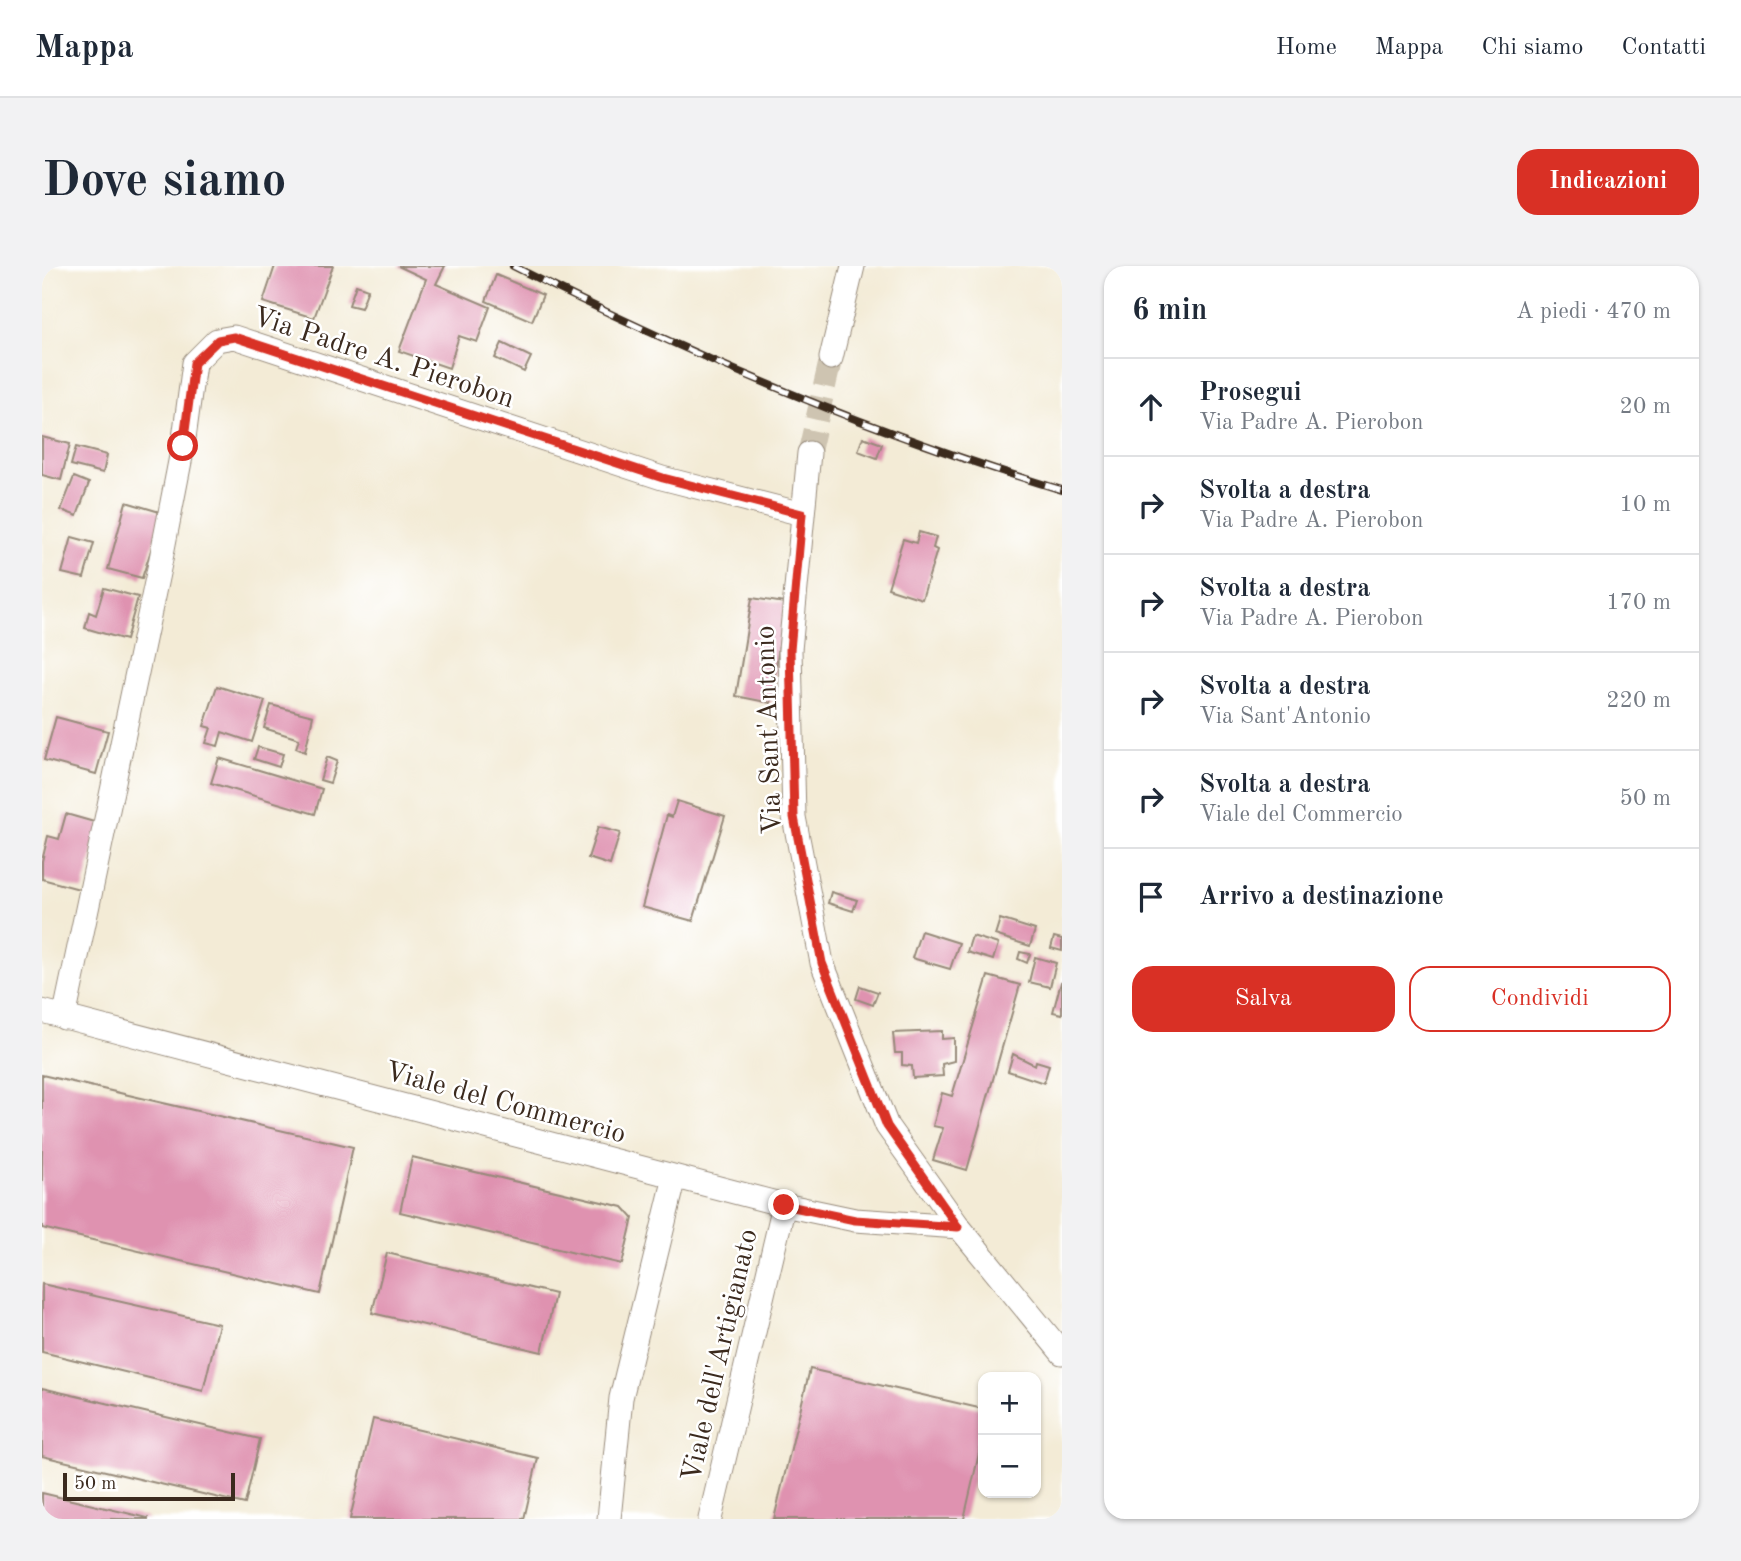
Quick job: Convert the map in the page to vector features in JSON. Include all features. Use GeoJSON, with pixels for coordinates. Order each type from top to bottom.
{"type":"FeatureCollection","features":[{"type":"Feature","properties":{"kind":"street"},"geometry":{"type":"LineString","coordinates":[[831,359],[853,266]]}},
{"type":"Feature","properties":{"kind":"street","name":"Via Padre A. Pierobon"},"geometry":{"type":"LineString","coordinates":[[53,1015],[161,559],[183,446],[194,363],[218,340],[234,337],[637,470],[802,514]]}},
{"type":"Feature","properties":{"kind":"street","name":"Via Sant'Antonio"},"geometry":{"type":"LineString","coordinates":[[809,453],[790,650],[794,817],[822,963],[887,1126],[958,1227],[1062,1353]]}},
{"type":"Feature","properties":{"kind":"street","name":"Viale del Commercio"},"geometry":{"type":"LineString","coordinates":[[53,1015],[528,1136],[784,1205],[855,1220],[958,1227]]}},
{"type":"Feature","properties":{"kind":"street"},"geometry":{"type":"LineString","coordinates":[[609,1519],[621,1398],[675,1177]]}},
{"type":"Feature","properties":{"kind":"street","name":"Viale dell'Artigianato"},"geometry":{"type":"LineString","coordinates":[[710,1519],[784,1205]]}},
{"type":"Feature","properties":{"kind":"building"},"geometry":{"type":"Polygon","coordinates":[[[275,266],[333,266],[314,318],[263,302],[275,266]]]}},
{"type":"Feature","properties":{"kind":"building"},"geometry":{"type":"Polygon","coordinates":[[[398,266],[445,266],[436,284],[490,307],[477,342],[459,336],[449,368],[399,351],[426,279],[398,266]]]}},
{"type":"Feature","properties":{"kind":"building"},"geometry":{"type":"Polygon","coordinates":[[[496,275],[543,295],[532,321],[486,301],[496,275]]]}},
{"type":"Feature","properties":{"kind":"building"},"geometry":{"type":"Polygon","coordinates":[[[356,285],[368,289],[361,308],[349,305],[356,285]]]}},
{"type":"Feature","properties":{"kind":"building"},"geometry":{"type":"Polygon","coordinates":[[[502,343],[531,357],[524,372],[495,358],[502,343]]]}},
{"type":"Feature","properties":{"kind":"building"},"geometry":{"type":"Polygon","coordinates":[[[42,437],[70,444],[61,480],[42,475],[42,437]]]}},
{"type":"Feature","properties":{"kind":"building"},"geometry":{"type":"Polygon","coordinates":[[[863,437],[882,444],[877,458],[858,451],[863,437]]]}},
{"type":"Feature","properties":{"kind":"building"},"geometry":{"type":"Polygon","coordinates":[[[76,447],[107,455],[103,473],[71,465],[76,447]]]}},
{"type":"Feature","properties":{"kind":"building"},"geometry":{"type":"Polygon","coordinates":[[[74,477],[89,483],[77,516],[61,510],[74,477]]]}},
{"type":"Feature","properties":{"kind":"building"},"geometry":{"type":"Polygon","coordinates":[[[126,502],[163,513],[142,578],[108,569],[126,502]]]}},
{"type":"Feature","properties":{"kind":"building"},"geometry":{"type":"Polygon","coordinates":[[[919,532],[936,537],[933,548],[937,550],[922,599],[888,588],[903,539],[916,543],[919,532]]]}},
{"type":"Feature","properties":{"kind":"building"},"geometry":{"type":"Polygon","coordinates":[[[72,537],[94,543],[84,578],[62,573],[72,537]]]}},
{"type":"Feature","properties":{"kind":"building"},"geometry":{"type":"Polygon","coordinates":[[[104,588],[138,597],[126,640],[85,628],[89,612],[96,615],[104,588]]]}},
{"type":"Feature","properties":{"kind":"building"},"geometry":{"type":"Polygon","coordinates":[[[752,598],[785,603],[771,703],[736,696],[752,598]]]}},
{"type":"Feature","properties":{"kind":"building"},"geometry":{"type":"Polygon","coordinates":[[[217,686],[265,701],[252,742],[222,732],[218,746],[206,743],[211,728],[204,726],[217,686]]]}},
{"type":"Feature","properties":{"kind":"building"},"geometry":{"type":"Polygon","coordinates":[[[271,705],[313,716],[305,752],[296,748],[299,739],[264,728],[271,705]]]}},
{"type":"Feature","properties":{"kind":"building"},"geometry":{"type":"Polygon","coordinates":[[[56,717],[108,731],[96,774],[44,760],[56,717]]]}},
{"type":"Feature","properties":{"kind":"building"},"geometry":{"type":"Polygon","coordinates":[[[258,747],[283,754],[279,767],[254,759],[258,747]]]}},
{"type":"Feature","properties":{"kind":"building"},"geometry":{"type":"Polygon","coordinates":[[[327,757],[337,761],[330,783],[320,780],[327,757]]]}},
{"type":"Feature","properties":{"kind":"building"},"geometry":{"type":"Polygon","coordinates":[[[219,758],[322,789],[315,814],[211,783],[219,758]]]}},
{"type":"Feature","properties":{"kind":"building"},"geometry":{"type":"Polygon","coordinates":[[[677,801],[725,816],[693,921],[642,907],[667,815],[672,817],[677,801]]]}},
{"type":"Feature","properties":{"kind":"building"},"geometry":{"type":"Polygon","coordinates":[[[66,814],[101,824],[83,890],[42,879],[42,861],[48,836],[59,839],[66,814]]]}},
{"type":"Feature","properties":{"kind":"building"},"geometry":{"type":"Polygon","coordinates":[[[598,827],[620,833],[610,865],[588,858],[598,827]]]}},
{"type":"Feature","properties":{"kind":"building"},"geometry":{"type":"Polygon","coordinates":[[[831,892],[857,900],[853,911],[828,903],[831,892]]]}},
{"type":"Feature","properties":{"kind":"building"},"geometry":{"type":"Polygon","coordinates":[[[1000,919],[1035,930],[1030,946],[995,935],[1000,919]]]}},
{"type":"Feature","properties":{"kind":"building"},"geometry":{"type":"Polygon","coordinates":[[[921,931],[959,943],[950,969],[912,958],[921,931]]]}},
{"type":"Feature","properties":{"kind":"building"},"geometry":{"type":"Polygon","coordinates":[[[972,936],[998,944],[993,960],[967,952],[972,936]]]}},
{"type":"Feature","properties":{"kind":"building"},"geometry":{"type":"Polygon","coordinates":[[[1054,937],[1062,939],[1062,951],[1051,948],[1054,937]]]}},
{"type":"Feature","properties":{"kind":"building"},"geometry":{"type":"Polygon","coordinates":[[[1020,952],[1030,954],[1027,963],[1018,959],[1020,952]]]}},
{"type":"Feature","properties":{"kind":"building"},"geometry":{"type":"Polygon","coordinates":[[[1035,957],[1056,963],[1050,987],[1029,982],[1035,957]]]}},
{"type":"Feature","properties":{"kind":"building"},"geometry":{"type":"Polygon","coordinates":[[[988,976],[1020,985],[967,1170],[933,1160],[943,1128],[933,1126],[942,1093],[952,1096],[988,976]]]}},
{"type":"Feature","properties":{"kind":"building"},"geometry":{"type":"Polygon","coordinates":[[[1062,982],[1062,1014],[1053,1012],[1062,982]]]}},
{"type":"Feature","properties":{"kind":"building"},"geometry":{"type":"Polygon","coordinates":[[[860,986],[878,992],[873,1005],[856,999],[860,986]]]}},
{"type":"Feature","properties":{"kind":"building"},"geometry":{"type":"Polygon","coordinates":[[[942,1031],[942,1039],[954,1038],[954,1061],[942,1064],[943,1076],[913,1078],[912,1066],[902,1065],[902,1053],[895,1053],[893,1033],[942,1031]]]}},
{"type":"Feature","properties":{"kind":"building"},"geometry":{"type":"Polygon","coordinates":[[[1013,1054],[1035,1065],[1036,1061],[1049,1065],[1044,1083],[1008,1071],[1013,1054]]]}},
{"type":"Feature","properties":{"kind":"building"},"geometry":{"type":"Polygon","coordinates":[[[42,1075],[353,1147],[320,1294],[42,1228],[42,1075]]]}},
{"type":"Feature","properties":{"kind":"building"},"geometry":{"type":"Polygon","coordinates":[[[412,1157],[623,1207],[633,1218],[622,1264],[400,1212],[412,1157]]]}},
{"type":"Feature","properties":{"kind":"building"},"geometry":{"type":"Polygon","coordinates":[[[387,1253],[555,1294],[542,1352],[372,1313],[387,1253]]]}},
{"type":"Feature","properties":{"kind":"building"},"geometry":{"type":"Polygon","coordinates":[[[42,1284],[219,1324],[203,1391],[42,1352],[42,1284]]]}},
{"type":"Feature","properties":{"kind":"building"},"geometry":{"type":"Polygon","coordinates":[[[810,1369],[978,1408],[978,1458],[964,1519],[774,1519],[810,1369]]]}},
{"type":"Feature","properties":{"kind":"building"},"geometry":{"type":"Polygon","coordinates":[[[42,1388],[260,1439],[245,1504],[42,1456],[42,1388]]]}},
{"type":"Feature","properties":{"kind":"building"},"geometry":{"type":"Polygon","coordinates":[[[373,1419],[538,1458],[524,1519],[350,1519],[373,1419]]]}},
{"type":"Feature","properties":{"kind":"building"},"geometry":{"type":"Polygon","coordinates":[[[42,1493],[148,1518],[148,1519],[42,1519],[42,1493]]]}},
{"type":"Feature","properties":{"kind":"tunnel"},"geometry":{"type":"LineString","coordinates":[[809,453],[831,358]]}},
{"type":"Feature","properties":{"kind":"railway"},"geometry":{"type":"LineString","coordinates":[[513,266],[646,331],[782,390],[851,418],[991,468],[1062,490]]}},
{"type":"Feature","properties":{"kind":"route"},"geometry":{"type":"LineString","coordinates":[[183,446],[194,363],[218,340],[234,337],[663,478],[802,514],[790,650],[794,817],[822,963],[887,1126],[958,1227],[855,1220],[784,1205]]}}]}
